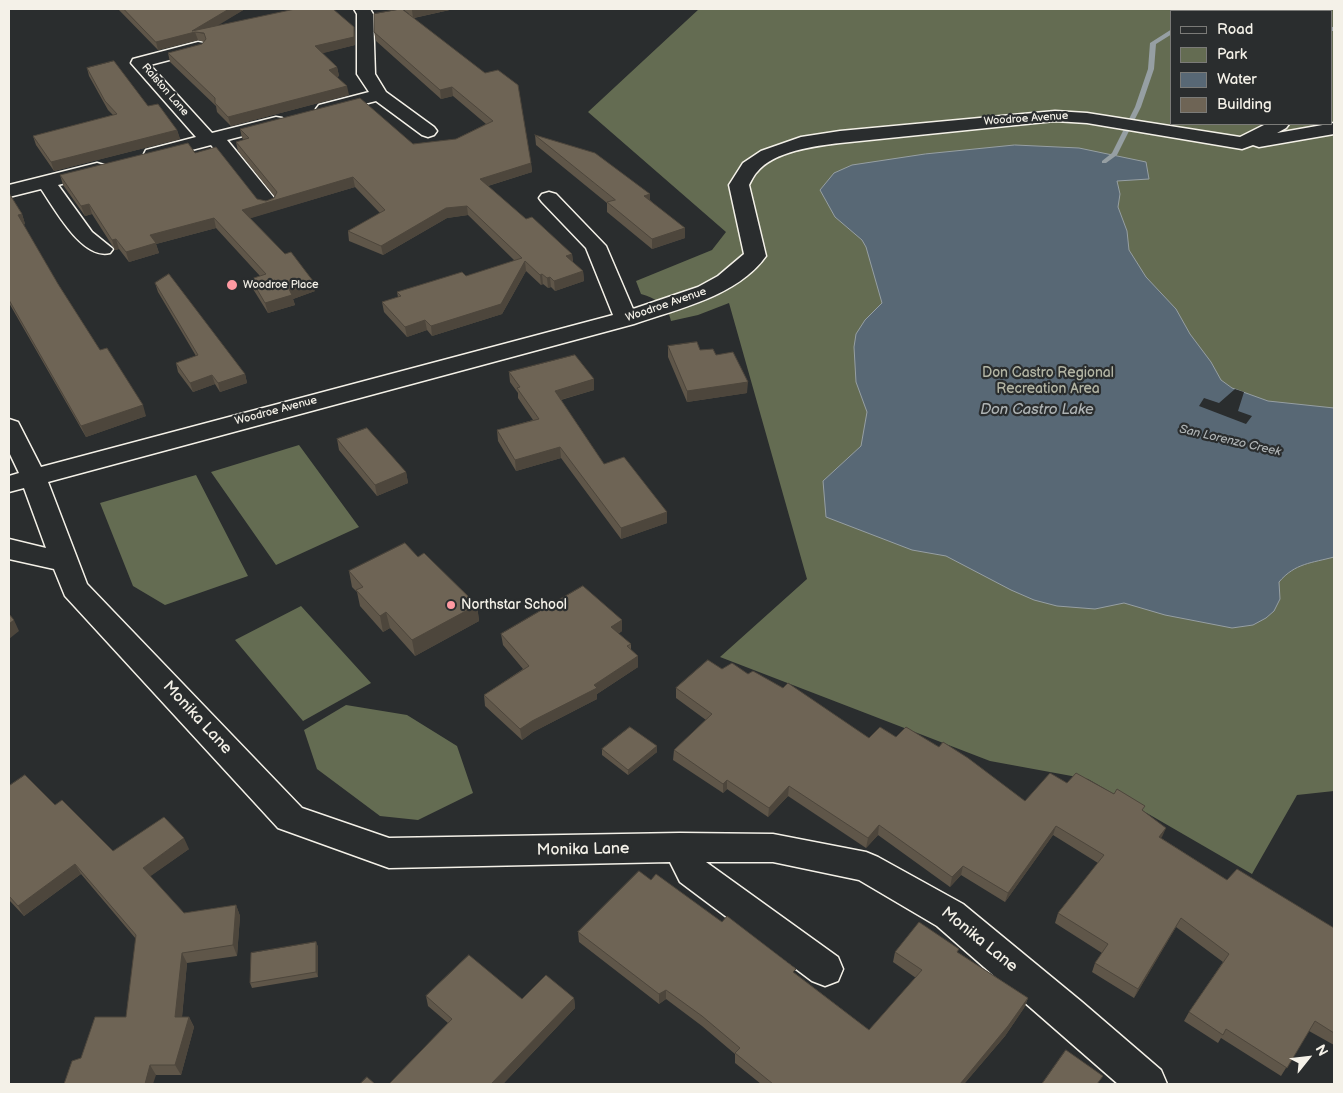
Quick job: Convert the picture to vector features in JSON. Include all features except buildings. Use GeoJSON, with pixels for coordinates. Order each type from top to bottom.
{"type":"FeatureCollection","features":[{"type":"Feature","properties":{"kind":"street"},"geometry":{"type":"LineString","coordinates":[[362,9],[365,14],[366,74],[379,94],[428,132]]}},
{"type":"Feature","properties":{"kind":"street","name":"Ralston Lane"},"geometry":{"type":"LineString","coordinates":[[198,47],[139,63],[211,139]]}},
{"type":"Feature","properties":{"kind":"street"},"geometry":{"type":"LineString","coordinates":[[311,113],[379,94]]}},
{"type":"Feature","properties":{"kind":"street","name":"Woodroe Avenue"},"geometry":{"type":"LineString","coordinates":[[21,480],[626,319],[706,292],[726,281],[755,256],[739,185],[750,167],[778,151],[827,138],[1023,118],[1066,116],[1097,119],[1242,143],[1334,129]]}},
{"type":"Feature","properties":{"kind":"street"},"geometry":{"type":"LineString","coordinates":[[132,160],[292,118]]}},
{"type":"Feature","properties":{"kind":"street"},"geometry":{"type":"LineString","coordinates":[[1242,143],[1278,125]]}},
{"type":"Feature","properties":{"kind":"street"},"geometry":{"type":"LineString","coordinates":[[211,139],[268,203]]}},
{"type":"Feature","properties":{"kind":"street"},"geometry":{"type":"LineString","coordinates":[[9,191],[113,164]]}},
{"type":"Feature","properties":{"kind":"street"},"geometry":{"type":"LineString","coordinates":[[46,182],[85,236],[103,249]]}},
{"type":"Feature","properties":{"kind":"street"},"geometry":{"type":"LineString","coordinates":[[549,198],[596,246],[626,319]]}},
{"type":"Feature","properties":{"kind":"street","name":"Monika Lane"},"geometry":{"type":"LineString","coordinates":[[9,427],[21,480],[65,562],[75,589],[290,818],[389,853],[680,847],[773,848],[866,867],[950,915],[1069,1015],[1147,1084]]}},
{"type":"Feature","properties":{"kind":"street"},"geometry":{"type":"LineString","coordinates":[[9,548],[65,562]]}},
{"type":"Feature","properties":{"kind":"street"},"geometry":{"type":"LineString","coordinates":[[680,847],[692,871],[825,969]]}},
{"type":"Feature","properties":{"kind":"green space","name":"Don Castro Regional Recreation Area"},"geometry":{"type":"Polygon","coordinates":[[[699,9],[1334,9],[1334,791],[1297,795],[1252,874],[1088,779],[990,761],[720,657],[807,579],[729,303],[698,315],[671,321],[667,311],[660,303],[641,294],[636,281],[712,250],[726,232],[588,112],[699,9]]]}},
{"type":"Feature","properties":{"kind":"green space"},"geometry":{"type":"Polygon","coordinates":[[[299,445],[359,527],[276,565],[211,472],[299,445]]]}},
{"type":"Feature","properties":{"kind":"green space"},"geometry":{"type":"Polygon","coordinates":[[[196,475],[248,576],[165,605],[133,586],[100,503],[196,475]]]}},
{"type":"Feature","properties":{"kind":"green space"},"geometry":{"type":"Polygon","coordinates":[[[301,606],[371,683],[303,721],[235,640],[301,606]]]}},
{"type":"Feature","properties":{"kind":"green space"},"geometry":{"type":"Polygon","coordinates":[[[346,705],[407,715],[457,746],[473,793],[418,820],[380,816],[317,769],[304,730],[346,705]]]}},
{"type":"Feature","properties":{"kind":"water","name":"Don Castro Lake"},"geometry":{"type":"Polygon","coordinates":[[[1015,145],[1079,148],[1146,162],[1149,179],[1117,181],[1120,194],[1118,207],[1127,231],[1129,250],[1146,277],[1176,309],[1190,334],[1211,362],[1221,380],[1232,388],[1268,401],[1334,408],[1334,557],[1298,567],[1285,576],[1279,582],[1280,599],[1274,611],[1253,625],[1232,628],[1165,615],[1124,603],[1095,609],[1057,606],[1034,600],[1011,590],[946,556],[912,550],[826,517],[823,481],[861,446],[867,412],[856,382],[854,347],[856,334],[865,320],[882,303],[866,247],[862,240],[835,217],[820,190],[834,173],[852,165],[925,154],[1015,145]]]}},
{"type":"Feature","properties":{"kind":"pier"},"geometry":{"type":"Polygon","coordinates":[[[1235,389],[1244,392],[1238,411],[1252,416],[1246,424],[1199,406],[1204,398],[1219,403],[1235,389]]]}},
{"type":"Feature","properties":{"kind":"waterway","name":"San Lorenzo Creek"},"geometry":{"type":"LineString","coordinates":[[1104,162],[1115,154],[1138,107],[1151,69],[1153,43],[1170,32]]}},
{"type":"Feature","properties":{"kind":"place","name":"Woodroe Place"},"geometry":{"type":"Point","coordinates":[232,285]}},
{"type":"Feature","properties":{"kind":"place","name":"Northstar School"},"geometry":{"type":"Point","coordinates":[451,605]}}]}
